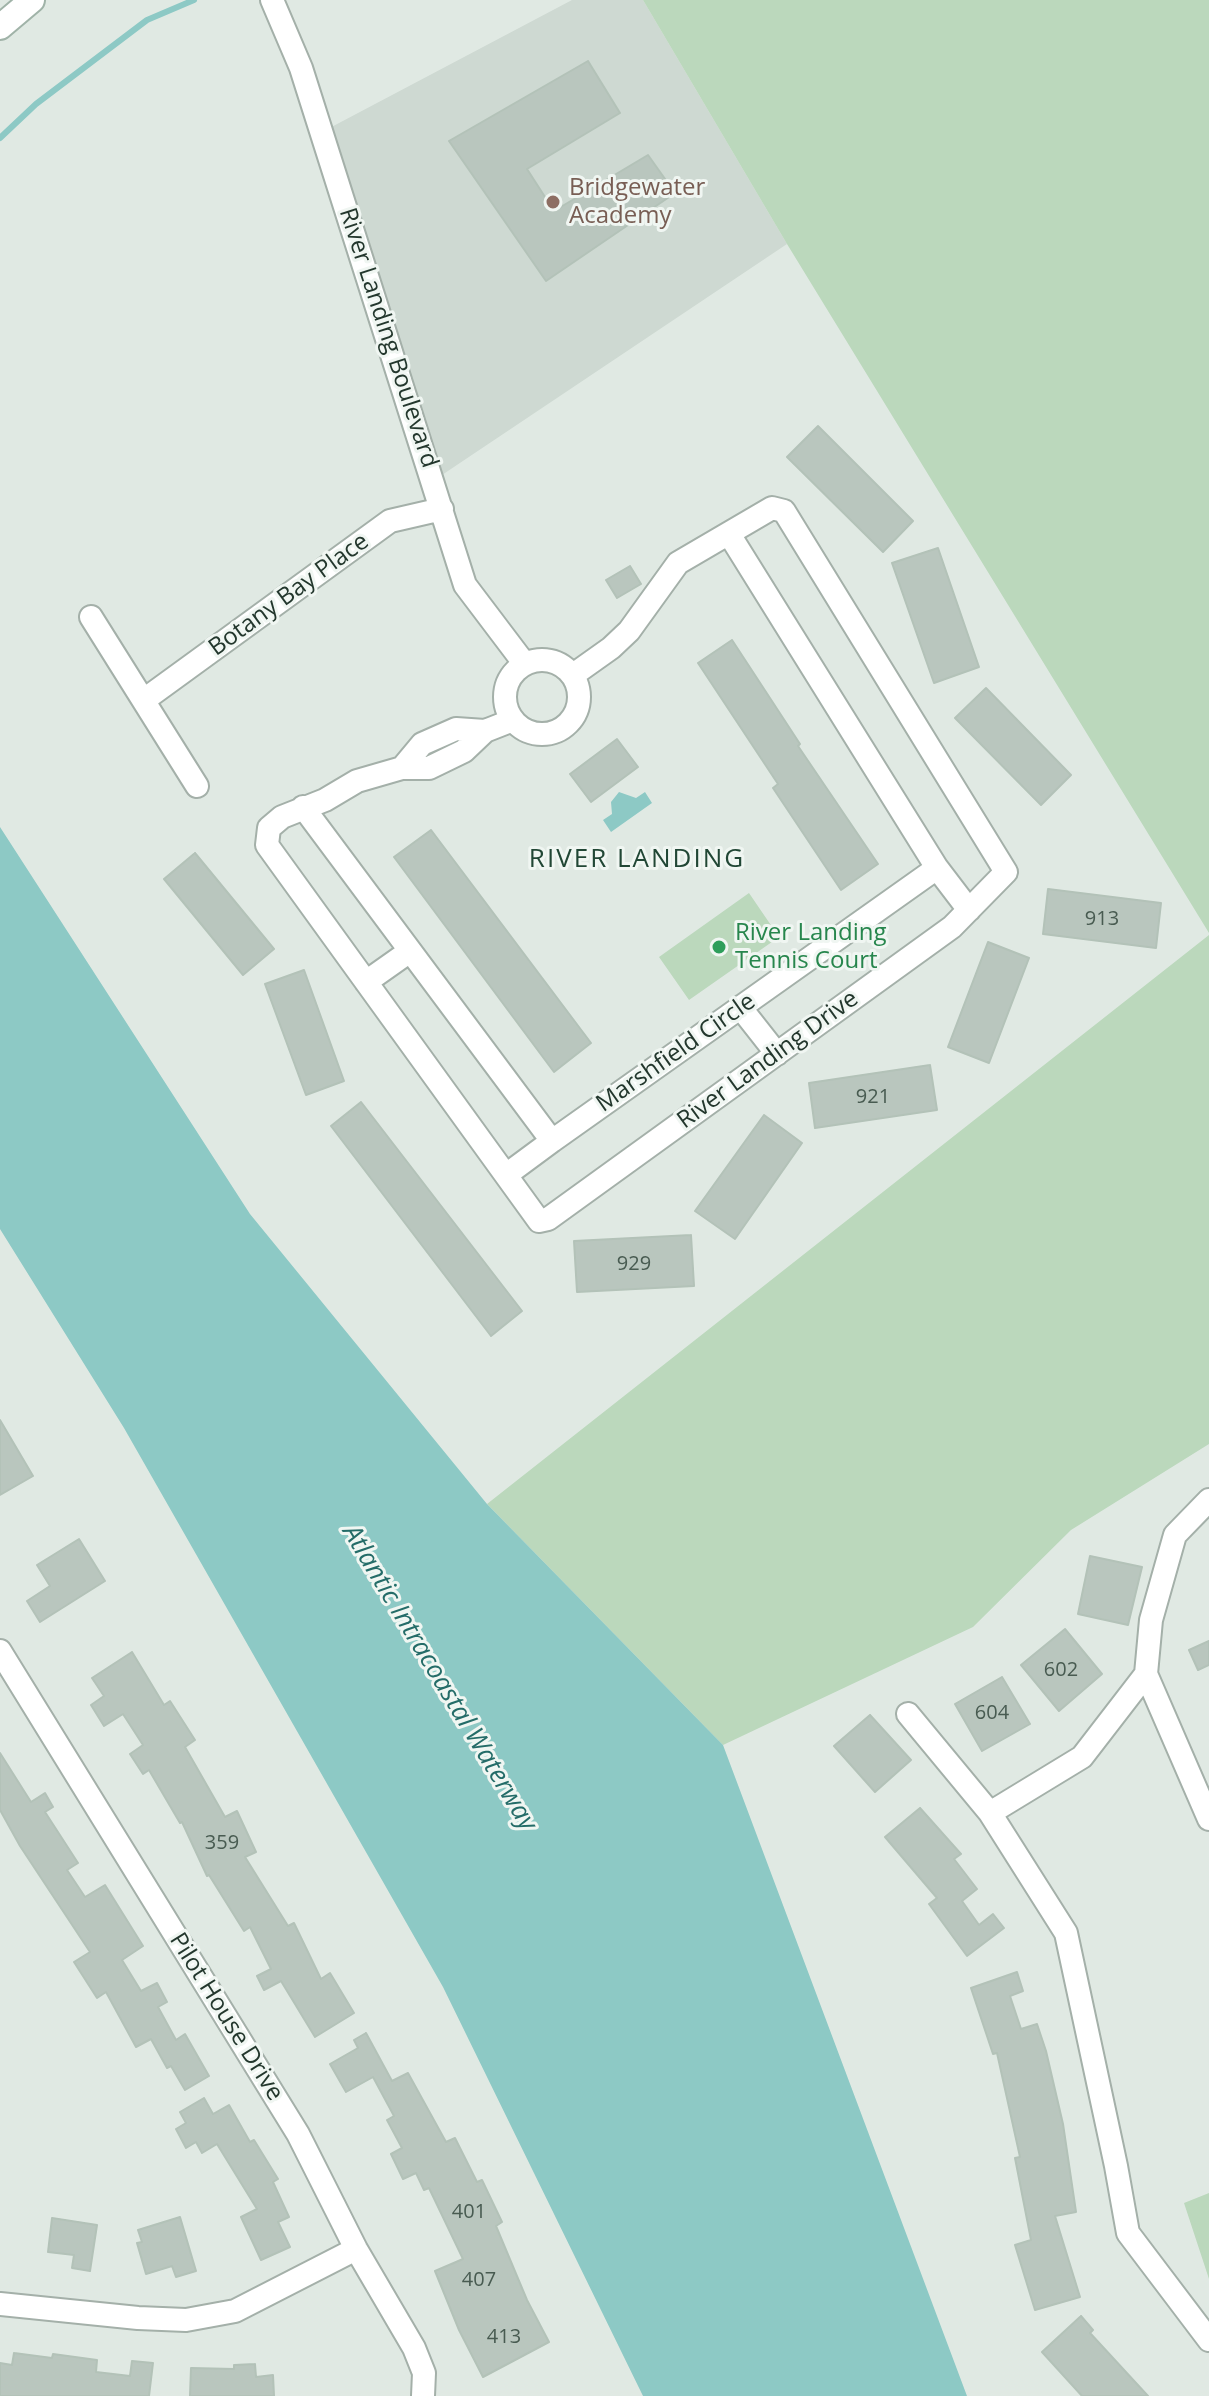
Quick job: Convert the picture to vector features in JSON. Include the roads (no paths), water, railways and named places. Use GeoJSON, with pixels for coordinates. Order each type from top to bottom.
{"type":"FeatureCollection","features":[{"type":"Feature","properties":{"kind":"street"},"geometry":{"type":"LineString","coordinates":[[0,27],[32,0]]}},
{"type":"Feature","properties":{"kind":"street","name":"River Landing Boulevard"},"geometry":{"type":"LineString","coordinates":[[272,0],[301,68],[465,585],[524,663]]}},
{"type":"Feature","properties":{"kind":"street","name":"River Landing Drive"},"geometry":{"type":"LineString","coordinates":[[513,720],[485,731],[464,751],[429,768],[402,768],[357,781],[325,800],[282,817],[269,828],[267,845],[539,1221],[548,1219],[952,927],[1006,872],[784,511],[772,508],[678,563],[629,631],[573,675]]}},
{"type":"Feature","properties":{"kind":"street","name":"Botany Bay Place"},"geometry":{"type":"LineString","coordinates":[[144,700],[390,521],[442,509]]}},
{"type":"Feature","properties":{"kind":"street"},"geometry":{"type":"LineString","coordinates":[[729,534],[937,868],[969,910]]}},
{"type":"Feature","properties":{"kind":"street"},"geometry":{"type":"LineString","coordinates":[[91,617],[197,786]]}},
{"type":"Feature","properties":{"kind":"street"},"geometry":{"type":"LineString","coordinates":[[546,659],[556,661],[573,675],[580,695],[579,705],[575,715],[561,730],[541,734],[531,732],[513,720],[505,700],[505,689],[509,679],[524,663],[546,659]]}},
{"type":"Feature","properties":{"kind":"street"},"geometry":{"type":"LineString","coordinates":[[303,807],[552,1141]]}},
{"type":"Feature","properties":{"kind":"street","name":"Marshfield Circle"},"geometry":{"type":"LineString","coordinates":[[506,1175],[937,868]]}},
{"type":"Feature","properties":{"kind":"street"},"geometry":{"type":"LineString","coordinates":[[366,982],[410,951]]}},
{"type":"Feature","properties":{"kind":"street"},"geometry":{"type":"LineString","coordinates":[[740,1007],[777,1054]]}},
{"type":"Feature","properties":{"kind":"street"},"geometry":{"type":"LineString","coordinates":[[1209,1500],[1175,1535],[1151,1620],[1146,1674],[1209,1819]]}},
{"type":"Feature","properties":{"kind":"street","name":"Pilot House Drive"},"geometry":{"type":"LineString","coordinates":[[0,1651],[298,2134],[356,2249],[414,2348],[424,2373],[423,2396]]}},
{"type":"Feature","properties":{"kind":"street"},"geometry":{"type":"LineString","coordinates":[[990,1813],[1082,1757],[1146,1674]]}},
{"type":"Feature","properties":{"kind":"street"},"geometry":{"type":"LineString","coordinates":[[908,1714],[990,1813],[1066,1933],[1128,2233],[1209,2340]]}},
{"type":"Feature","properties":{"kind":"street"},"geometry":{"type":"LineString","coordinates":[[0,2304],[186,2320],[235,2311],[356,2249]]}},
{"type":"Feature","properties":{"kind":"water"},"geometry":{"type":"Polygon","coordinates":[[[619,792],[636,798],[645,792],[652,803],[611,832],[603,820],[612,814],[611,802],[619,792]]]}},
{"type":"Feature","properties":{"kind":"water","name":"Atlantic Intracoastal Waterway"},"geometry":{"type":"Polygon","coordinates":[[[0,827],[250,1214],[487,1504],[723,1745],[967,2396],[643,2396],[443,1987],[124,1428],[0,1229],[0,827]]]}},
{"type":"Feature","properties":{"kind":"waterway"},"geometry":{"type":"LineString","coordinates":[[0,138],[36,104],[147,20],[194,0]]}},
{"type":"Feature","properties":{"kind":"place","name":"Bridgewater Academy"},"geometry":{"type":"Point","coordinates":[553,202]}},
{"type":"Feature","properties":{"kind":"place","name":"River Landing Tennis Court"},"geometry":{"type":"Point","coordinates":[719,947]}},
{"type":"Feature","properties":{"kind":"district","name":"RIVER LANDING"},"geometry":{"type":"Point","coordinates":[637,860]}}]}
